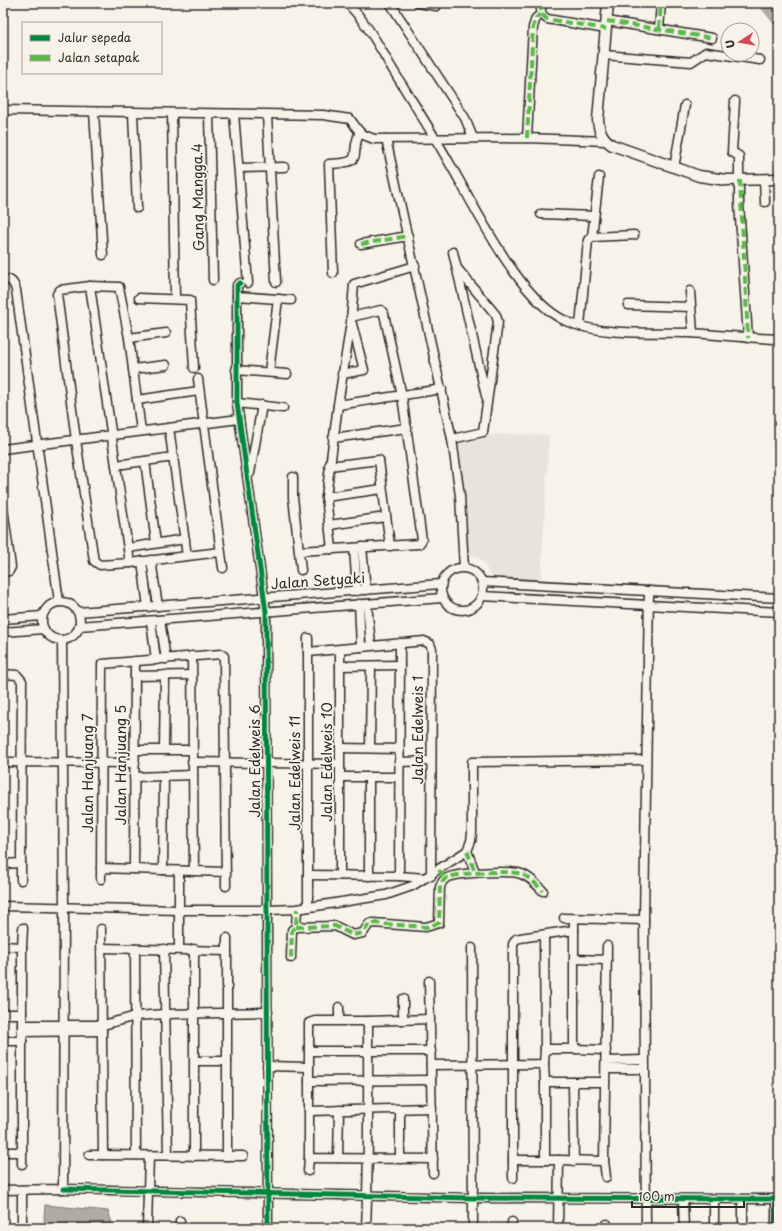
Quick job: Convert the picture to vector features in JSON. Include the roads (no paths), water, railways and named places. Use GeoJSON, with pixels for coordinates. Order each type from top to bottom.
{"type":"FeatureCollection","features":[{"type":"Feature","properties":{"kind":"street"},"geometry":{"type":"LineString","coordinates":[[347,3],[379,47],[506,261],[527,290],[559,318],[580,326],[619,332],[693,333],[779,339]]}},
{"type":"Feature","properties":{"kind":"street"},"geometry":{"type":"LineString","coordinates":[[390,3],[465,118],[473,138]]}},
{"type":"Feature","properties":{"kind":"street"},"geometry":{"type":"LineString","coordinates":[[418,3],[435,6],[439,3]]}},
{"type":"Feature","properties":{"kind":"street"},"geometry":{"type":"LineString","coordinates":[[541,3],[541,14]]}},
{"type":"Feature","properties":{"kind":"street"},"geometry":{"type":"LineString","coordinates":[[606,141],[599,130],[598,120],[608,3]]}},
{"type":"Feature","properties":{"kind":"street"},"geometry":{"type":"LineString","coordinates":[[659,30],[661,3]]}},
{"type":"Feature","properties":{"kind":"street"},"geometry":{"type":"LineString","coordinates":[[527,138],[533,27],[536,18],[541,14]]}},
{"type":"Feature","properties":{"kind":"street"},"geometry":{"type":"LineString","coordinates":[[541,14],[547,19],[659,30],[712,38]]}},
{"type":"Feature","properties":{"kind":"street"},"geometry":{"type":"LineString","coordinates":[[604,55],[691,62],[706,52],[720,54]]}},
{"type":"Feature","properties":{"kind":"street"},"geometry":{"type":"LineString","coordinates":[[735,101],[732,152],[739,156],[739,203],[748,338]]}},
{"type":"Feature","properties":{"kind":"street"},"geometry":{"type":"LineString","coordinates":[[674,168],[685,106]]}},
{"type":"Feature","properties":{"kind":"street"},"geometry":{"type":"LineString","coordinates":[[3,110],[133,114],[234,114],[342,117],[350,119],[360,132],[374,139],[527,138],[606,141],[674,168],[699,176],[726,180],[779,179]]}},
{"type":"Feature","properties":{"kind":"street"},"geometry":{"type":"LineString","coordinates":[[94,112],[103,255]]}},
{"type":"Feature","properties":{"kind":"street"},"geometry":{"type":"LineString","coordinates":[[133,114],[137,208]]}},
{"type":"Feature","properties":{"kind":"street"},"geometry":{"type":"LineString","coordinates":[[172,114],[175,299]]}},
{"type":"Feature","properties":{"kind":"street","name":"Gang Mangga.4"},"geometry":{"type":"LineString","coordinates":[[209,114],[212,280]]}},
{"type":"Feature","properties":{"kind":"street","name":"Jalan Edelweis 6"},"geometry":{"type":"LineString","coordinates":[[234,114],[239,168],[244,283],[237,285],[237,403],[266,612],[268,1228]]}},
{"type":"Feature","properties":{"kind":"street"},"geometry":{"type":"LineString","coordinates":[[267,115],[276,282]]}},
{"type":"Feature","properties":{"kind":"street"},"geometry":{"type":"LineString","coordinates":[[332,273],[329,164],[346,164],[351,161],[357,151],[357,138],[360,132]]}},
{"type":"Feature","properties":{"kind":"street"},"geometry":{"type":"LineString","coordinates":[[386,139],[452,439],[460,496],[464,568]]}},
{"type":"Feature","properties":{"kind":"street"},"geometry":{"type":"LineString","coordinates":[[239,168],[284,167]]}},
{"type":"Feature","properties":{"kind":"street"},"geometry":{"type":"LineString","coordinates":[[580,326],[587,243],[592,237],[599,177]]}},
{"type":"Feature","properties":{"kind":"street"},"geometry":{"type":"LineString","coordinates":[[764,179],[765,202]]}},
{"type":"Feature","properties":{"kind":"street"},"geometry":{"type":"LineString","coordinates":[[541,214],[594,216]]}},
{"type":"Feature","properties":{"kind":"street"},"geometry":{"type":"LineString","coordinates":[[592,237],[634,235]]}},
{"type":"Feature","properties":{"kind":"street"},"geometry":{"type":"LineString","coordinates":[[361,244],[408,236]]}},
{"type":"Feature","properties":{"kind":"street"},"geometry":{"type":"LineString","coordinates":[[453,252],[487,400]]}},
{"type":"Feature","properties":{"kind":"street"},"geometry":{"type":"LineString","coordinates":[[332,549],[326,497],[329,466],[351,320],[354,284],[415,266]]}},
{"type":"Feature","properties":{"kind":"street"},"geometry":{"type":"LineString","coordinates":[[452,439],[482,432],[498,319],[457,268]]}},
{"type":"Feature","properties":{"kind":"street"},"geometry":{"type":"LineString","coordinates":[[3,280],[10,280],[16,290],[59,602]]}},
{"type":"Feature","properties":{"kind":"street"},"geometry":{"type":"LineString","coordinates":[[90,286],[113,435],[130,563]]}},
{"type":"Feature","properties":{"kind":"street"},"geometry":{"type":"LineString","coordinates":[[141,431],[129,338],[119,287],[90,286],[60,290],[58,294],[76,440],[94,562],[100,565],[130,563],[220,552]]}},
{"type":"Feature","properties":{"kind":"street"},"geometry":{"type":"LineString","coordinates":[[690,291],[693,333]]}},
{"type":"Feature","properties":{"kind":"street"},"geometry":{"type":"LineString","coordinates":[[237,296],[291,300]]}},
{"type":"Feature","properties":{"kind":"street"},"geometry":{"type":"LineString","coordinates":[[139,298],[188,299],[190,302],[194,368]]}},
{"type":"Feature","properties":{"kind":"street"},"geometry":{"type":"LineString","coordinates":[[269,372],[278,299]]}},
{"type":"Feature","properties":{"kind":"street"},"geometry":{"type":"LineString","coordinates":[[628,304],[691,308]]}},
{"type":"Feature","properties":{"kind":"street"},"geometry":{"type":"LineString","coordinates":[[299,551],[419,544],[422,540],[402,396],[383,311],[351,320]]}},
{"type":"Feature","properties":{"kind":"street"},"geometry":{"type":"LineString","coordinates":[[342,374],[364,370],[351,320]]}},
{"type":"Feature","properties":{"kind":"street"},"geometry":{"type":"LineString","coordinates":[[129,338],[166,333]]}},
{"type":"Feature","properties":{"kind":"street"},"geometry":{"type":"LineString","coordinates":[[133,369],[166,365]]}},
{"type":"Feature","properties":{"kind":"street"},"geometry":{"type":"LineString","coordinates":[[236,370],[287,374]]}},
{"type":"Feature","properties":{"kind":"street"},"geometry":{"type":"LineString","coordinates":[[198,379],[223,568]]}},
{"type":"Feature","properties":{"kind":"street"},"geometry":{"type":"LineString","coordinates":[[338,405],[442,389]]}},
{"type":"Feature","properties":{"kind":"street"},"geometry":{"type":"LineString","coordinates":[[137,400],[199,390]]}},
{"type":"Feature","properties":{"kind":"street"},"geometry":{"type":"LineString","coordinates":[[237,403],[283,408]]}},
{"type":"Feature","properties":{"kind":"street"},"geometry":{"type":"LineString","coordinates":[[248,482],[262,405]]}},
{"type":"Feature","properties":{"kind":"street"},"geometry":{"type":"LineString","coordinates":[[3,449],[239,419]]}},
{"type":"Feature","properties":{"kind":"street"},"geometry":{"type":"LineString","coordinates":[[169,428],[185,539],[186,556]]}},
{"type":"Feature","properties":{"kind":"street"},"geometry":{"type":"LineString","coordinates":[[333,438],[407,428]]}},
{"type":"Feature","properties":{"kind":"street"},"geometry":{"type":"LineString","coordinates":[[116,465],[174,457]]}},
{"type":"Feature","properties":{"kind":"street"},"geometry":{"type":"LineString","coordinates":[[329,466],[378,460],[390,546]]}},
{"type":"Feature","properties":{"kind":"street"},"geometry":{"type":"LineString","coordinates":[[145,461],[156,543]]}},
{"type":"Feature","properties":{"kind":"street"},"geometry":{"type":"LineString","coordinates":[[293,477],[293,497],[301,570]]}},
{"type":"Feature","properties":{"kind":"street"},"geometry":{"type":"LineString","coordinates":[[326,497],[382,489]]}},
{"type":"Feature","properties":{"kind":"street"},"geometry":{"type":"LineString","coordinates":[[3,508],[11,567],[9,571],[3,572]]}},
{"type":"Feature","properties":{"kind":"street"},"geometry":{"type":"LineString","coordinates":[[329,525],[386,517]]}},
{"type":"Feature","properties":{"kind":"street"},"geometry":{"type":"LineString","coordinates":[[128,548],[185,539]]}},
{"type":"Feature","properties":{"kind":"street"},"geometry":{"type":"LineString","coordinates":[[358,547],[366,590]]}},
{"type":"Feature","properties":{"kind":"street"},"geometry":{"type":"LineString","coordinates":[[357,591],[358,547]]}},
{"type":"Feature","properties":{"kind":"street"},"geometry":{"type":"LineString","coordinates":[[151,560],[158,606]]}},
{"type":"Feature","properties":{"kind":"street"},"geometry":{"type":"LineString","coordinates":[[142,561],[148,607]]}},
{"type":"Feature","properties":{"kind":"street"},"geometry":{"type":"LineString","coordinates":[[464,568],[475,573],[482,582],[482,596],[478,603],[472,608],[461,611],[450,607],[442,598],[441,584],[450,572],[464,568]]}},
{"type":"Feature","properties":{"kind":"street"},"geometry":{"type":"LineString","coordinates":[[482,582],[779,598]]}},
{"type":"Feature","properties":{"kind":"street","name":"Jalan Setyaki"},"geometry":{"type":"LineString","coordinates":[[78,612],[441,584]]}},
{"type":"Feature","properties":{"kind":"street"},"geometry":{"type":"LineString","coordinates":[[646,1228],[644,920],[649,591]]}},
{"type":"Feature","properties":{"kind":"street"},"geometry":{"type":"LineString","coordinates":[[482,596],[779,612]]}},
{"type":"Feature","properties":{"kind":"street"},"geometry":{"type":"LineString","coordinates":[[79,626],[442,598]]}},
{"type":"Feature","properties":{"kind":"street"},"geometry":{"type":"LineString","coordinates":[[59,602],[68,603],[78,612],[79,626],[74,634],[62,640],[53,638],[44,629],[42,616],[47,608],[59,602]]}},
{"type":"Feature","properties":{"kind":"street"},"geometry":{"type":"LineString","coordinates":[[363,604],[371,646]]}},
{"type":"Feature","properties":{"kind":"street"},"geometry":{"type":"LineString","coordinates":[[361,647],[363,604]]}},
{"type":"Feature","properties":{"kind":"street"},"geometry":{"type":"LineString","coordinates":[[3,619],[42,616]]}},
{"type":"Feature","properties":{"kind":"street"},"geometry":{"type":"LineString","coordinates":[[160,620],[166,659]]}},
{"type":"Feature","properties":{"kind":"street"},"geometry":{"type":"LineString","coordinates":[[151,621],[156,660]]}},
{"type":"Feature","properties":{"kind":"street"},"geometry":{"type":"LineString","coordinates":[[3,632],[44,629]]}},
{"type":"Feature","properties":{"kind":"street","name":"Jalan Edelweis 11"},"geometry":{"type":"LineString","coordinates":[[308,638],[308,907]]}},
{"type":"Feature","properties":{"kind":"street"},"geometry":{"type":"LineString","coordinates":[[62,640],[64,908],[62,1028],[63,1189]]}},
{"type":"Feature","properties":{"kind":"street","name":"Jalan Edelweis 1"},"geometry":{"type":"LineString","coordinates":[[308,652],[424,641],[430,644],[432,648],[428,877]]}},
{"type":"Feature","properties":{"kind":"street"},"geometry":{"type":"LineString","coordinates":[[399,876],[400,643]]}},
{"type":"Feature","properties":{"kind":"street","name":"Jalan Edelweis 10"},"geometry":{"type":"LineString","coordinates":[[340,650],[340,875]]}},
{"type":"Feature","properties":{"kind":"street"},"geometry":{"type":"LineString","coordinates":[[135,661],[221,654],[224,656],[226,886]]}},
{"type":"Feature","properties":{"kind":"street"},"geometry":{"type":"LineString","coordinates":[[192,656],[194,871]]}},
{"type":"Feature","properties":{"kind":"street","name":"Jalan Hanjuang 7"},"geometry":{"type":"LineString","coordinates":[[101,879],[101,668],[104,663],[135,661]]}},
{"type":"Feature","properties":{"kind":"street","name":"Jalan Hanjuang 5"},"geometry":{"type":"LineString","coordinates":[[134,869],[135,661]]}},
{"type":"Feature","properties":{"kind":"street"},"geometry":{"type":"LineString","coordinates":[[340,666],[400,665]]}},
{"type":"Feature","properties":{"kind":"street"},"geometry":{"type":"LineString","coordinates":[[370,748],[371,666]]}},
{"type":"Feature","properties":{"kind":"street"},"geometry":{"type":"LineString","coordinates":[[3,674],[17,675],[22,681],[21,880]]}},
{"type":"Feature","properties":{"kind":"street"},"geometry":{"type":"LineString","coordinates":[[164,749],[165,675]]}},
{"type":"Feature","properties":{"kind":"street"},"geometry":{"type":"LineString","coordinates":[[135,676],[192,675]]}},
{"type":"Feature","properties":{"kind":"street"},"geometry":{"type":"LineString","coordinates":[[340,748],[399,749]]}},
{"type":"Feature","properties":{"kind":"street"},"geometry":{"type":"LineString","coordinates":[[135,750],[192,750]]}},
{"type":"Feature","properties":{"kind":"street"},"geometry":{"type":"LineString","coordinates":[[3,906],[180,910],[268,910],[297,909],[395,893],[428,877],[467,851],[471,842],[472,833],[472,762],[646,760]]}},
{"type":"Feature","properties":{"kind":"street"},"geometry":{"type":"LineString","coordinates":[[399,762],[431,761]]}},
{"type":"Feature","properties":{"kind":"street"},"geometry":{"type":"LineString","coordinates":[[3,762],[134,762]]}},
{"type":"Feature","properties":{"kind":"street"},"geometry":{"type":"LineString","coordinates":[[192,762],[339,764]]}},
{"type":"Feature","properties":{"kind":"street"},"geometry":{"type":"LineString","coordinates":[[134,777],[193,775]]}},
{"type":"Feature","properties":{"kind":"street"},"geometry":{"type":"LineString","coordinates":[[163,870],[164,776]]}},
{"type":"Feature","properties":{"kind":"street"},"geometry":{"type":"LineString","coordinates":[[369,777],[369,876]]}},
{"type":"Feature","properties":{"kind":"street"},"geometry":{"type":"LineString","coordinates":[[340,778],[399,777]]}},
{"type":"Feature","properties":{"kind":"street"},"geometry":{"type":"LineString","coordinates":[[467,851],[475,872]]}},
{"type":"Feature","properties":{"kind":"street"},"geometry":{"type":"LineString","coordinates":[[3,864],[21,863]]}},
{"type":"Feature","properties":{"kind":"street"},"geometry":{"type":"LineString","coordinates":[[101,868],[226,872]]}},
{"type":"Feature","properties":{"kind":"street"},"geometry":{"type":"LineString","coordinates":[[439,870],[445,879]]}},
{"type":"Feature","properties":{"kind":"street"},"geometry":{"type":"LineString","coordinates":[[179,871],[179,949]]}},
{"type":"Feature","properties":{"kind":"street"},"geometry":{"type":"LineString","coordinates":[[296,927],[335,926],[353,935],[363,933],[369,924],[373,923],[434,926],[439,923],[440,887],[445,879],[475,872],[519,873],[530,879],[543,891]]}},
{"type":"Feature","properties":{"kind":"street"},"geometry":{"type":"LineString","coordinates":[[308,875],[428,877]]}},
{"type":"Feature","properties":{"kind":"street"},"geometry":{"type":"LineString","coordinates":[[291,958],[292,930],[296,927],[297,909]]}},
{"type":"Feature","properties":{"kind":"street"},"geometry":{"type":"LineString","coordinates":[[564,918],[644,920]]}},
{"type":"Feature","properties":{"kind":"street"},"geometry":{"type":"LineString","coordinates":[[574,919],[574,1049]]}},
{"type":"Feature","properties":{"kind":"street"},"geometry":{"type":"LineString","coordinates":[[22,1164],[23,928]]}},
{"type":"Feature","properties":{"kind":"street"},"geometry":{"type":"LineString","coordinates":[[101,929],[103,1155]]}},
{"type":"Feature","properties":{"kind":"street"},"geometry":{"type":"LineString","coordinates":[[513,1178],[513,944],[516,939],[574,930]]}},
{"type":"Feature","properties":{"kind":"street"},"geometry":{"type":"LineString","coordinates":[[544,935],[545,1160]]}},
{"type":"Feature","properties":{"kind":"street"},"geometry":{"type":"LineString","coordinates":[[227,938],[227,1156]]}},
{"type":"Feature","properties":{"kind":"street"},"geometry":{"type":"LineString","coordinates":[[3,946],[22,947]]}},
{"type":"Feature","properties":{"kind":"street"},"geometry":{"type":"LineString","coordinates":[[606,1177],[604,1161],[607,946]]}},
{"type":"Feature","properties":{"kind":"street"},"geometry":{"type":"LineString","coordinates":[[102,948],[194,949],[227,951]]}},
{"type":"Feature","properties":{"kind":"street"},"geometry":{"type":"LineString","coordinates":[[472,948],[471,1064],[473,1228]]}},
{"type":"Feature","properties":{"kind":"street"},"geometry":{"type":"LineString","coordinates":[[135,949],[136,1155]]}},
{"type":"Feature","properties":{"kind":"street"},"geometry":{"type":"LineString","coordinates":[[164,949],[163,981],[166,1014],[168,1155]]}},
{"type":"Feature","properties":{"kind":"street"},"geometry":{"type":"LineString","coordinates":[[194,949],[196,1061],[194,1156]]}},
{"type":"Feature","properties":{"kind":"street"},"geometry":{"type":"LineString","coordinates":[[575,959],[607,960]]}},
{"type":"Feature","properties":{"kind":"street"},"geometry":{"type":"LineString","coordinates":[[429,981],[434,1173]]}},
{"type":"Feature","properties":{"kind":"street"},"geometry":{"type":"LineString","coordinates":[[403,999],[403,1020]]}},
{"type":"Feature","properties":{"kind":"street"},"geometry":{"type":"LineString","coordinates":[[339,1007],[339,1020]]}},
{"type":"Feature","properties":{"kind":"street"},"geometry":{"type":"LineString","coordinates":[[22,1029],[102,1028],[136,1016],[268,1012]]}},
{"type":"Feature","properties":{"kind":"street"},"geometry":{"type":"LineString","coordinates":[[3,1014],[22,1014]]}},
{"type":"Feature","properties":{"kind":"street"},"geometry":{"type":"LineString","coordinates":[[308,1171],[309,1023],[315,1021],[339,1020],[368,1021],[430,1019]]}},
{"type":"Feature","properties":{"kind":"street"},"geometry":{"type":"LineString","coordinates":[[366,1228],[368,1196],[368,1021]]}},
{"type":"Feature","properties":{"kind":"street"},"geometry":{"type":"LineString","coordinates":[[3,1041],[22,1041]]}},
{"type":"Feature","properties":{"kind":"street"},"geometry":{"type":"LineString","coordinates":[[545,1049],[606,1050]]}},
{"type":"Feature","properties":{"kind":"street"},"geometry":{"type":"LineString","coordinates":[[309,1051],[431,1051]]}},
{"type":"Feature","properties":{"kind":"street"},"geometry":{"type":"LineString","coordinates":[[196,1061],[227,1061]]}},
{"type":"Feature","properties":{"kind":"street"},"geometry":{"type":"LineString","coordinates":[[431,1065],[544,1064]]}},
{"type":"Feature","properties":{"kind":"street"},"geometry":{"type":"LineString","coordinates":[[606,1065],[644,1065]]}},
{"type":"Feature","properties":{"kind":"street"},"geometry":{"type":"LineString","coordinates":[[267,1066],[308,1067]]}},
{"type":"Feature","properties":{"kind":"street"},"geometry":{"type":"LineString","coordinates":[[309,1081],[431,1080]]}},
{"type":"Feature","properties":{"kind":"street"},"geometry":{"type":"LineString","coordinates":[[545,1082],[606,1082]]}},
{"type":"Feature","properties":{"kind":"street"},"geometry":{"type":"LineString","coordinates":[[574,1082],[574,1161]]}},
{"type":"Feature","properties":{"kind":"street"},"geometry":{"type":"LineString","coordinates":[[309,1111],[400,1110],[432,1108]]}},
{"type":"Feature","properties":{"kind":"street"},"geometry":{"type":"LineString","coordinates":[[338,1158],[339,1110]]}},
{"type":"Feature","properties":{"kind":"street"},"geometry":{"type":"LineString","coordinates":[[400,1110],[400,1159]]}},
{"type":"Feature","properties":{"kind":"street"},"geometry":{"type":"LineString","coordinates":[[3,1152],[22,1152]]}},
{"type":"Feature","properties":{"kind":"street"},"geometry":{"type":"LineString","coordinates":[[89,1155],[244,1156]]}},
{"type":"Feature","properties":{"kind":"street"},"geometry":{"type":"LineString","coordinates":[[147,1228],[149,1156]]}},
{"type":"Feature","properties":{"kind":"street"},"geometry":{"type":"LineString","coordinates":[[309,1158],[433,1159]]}},
{"type":"Feature","properties":{"kind":"street"},"geometry":{"type":"LineString","coordinates":[[513,1160],[604,1161]]}},
{"type":"Feature","properties":{"kind":"street"},"geometry":{"type":"LineString","coordinates":[[558,1228],[559,1160]]}},
{"type":"Feature","properties":{"kind":"street"},"geometry":{"type":"LineString","coordinates":[[3,1190],[63,1189],[473,1198],[646,1200],[776,1199],[776,1228]]}},
{"type":"Feature","properties":{"kind":"street"},"geometry":{"type":"LineString","coordinates":[[22,1190],[22,1228]]}},
{"type":"Feature","properties":{"kind":"street"},"geometry":{"type":"LineString","coordinates":[[684,1200],[684,1228]]}},
{"type":"Feature","properties":{"kind":"street"},"geometry":{"type":"LineString","coordinates":[[714,1200],[714,1228]]}},
{"type":"Feature","properties":{"kind":"street"},"geometry":{"type":"LineString","coordinates":[[743,1200],[743,1228]]}},
{"type":"Feature","properties":{"kind":"waterway"},"geometry":{"type":"LineString","coordinates":[[765,3],[779,20]]}}]}
